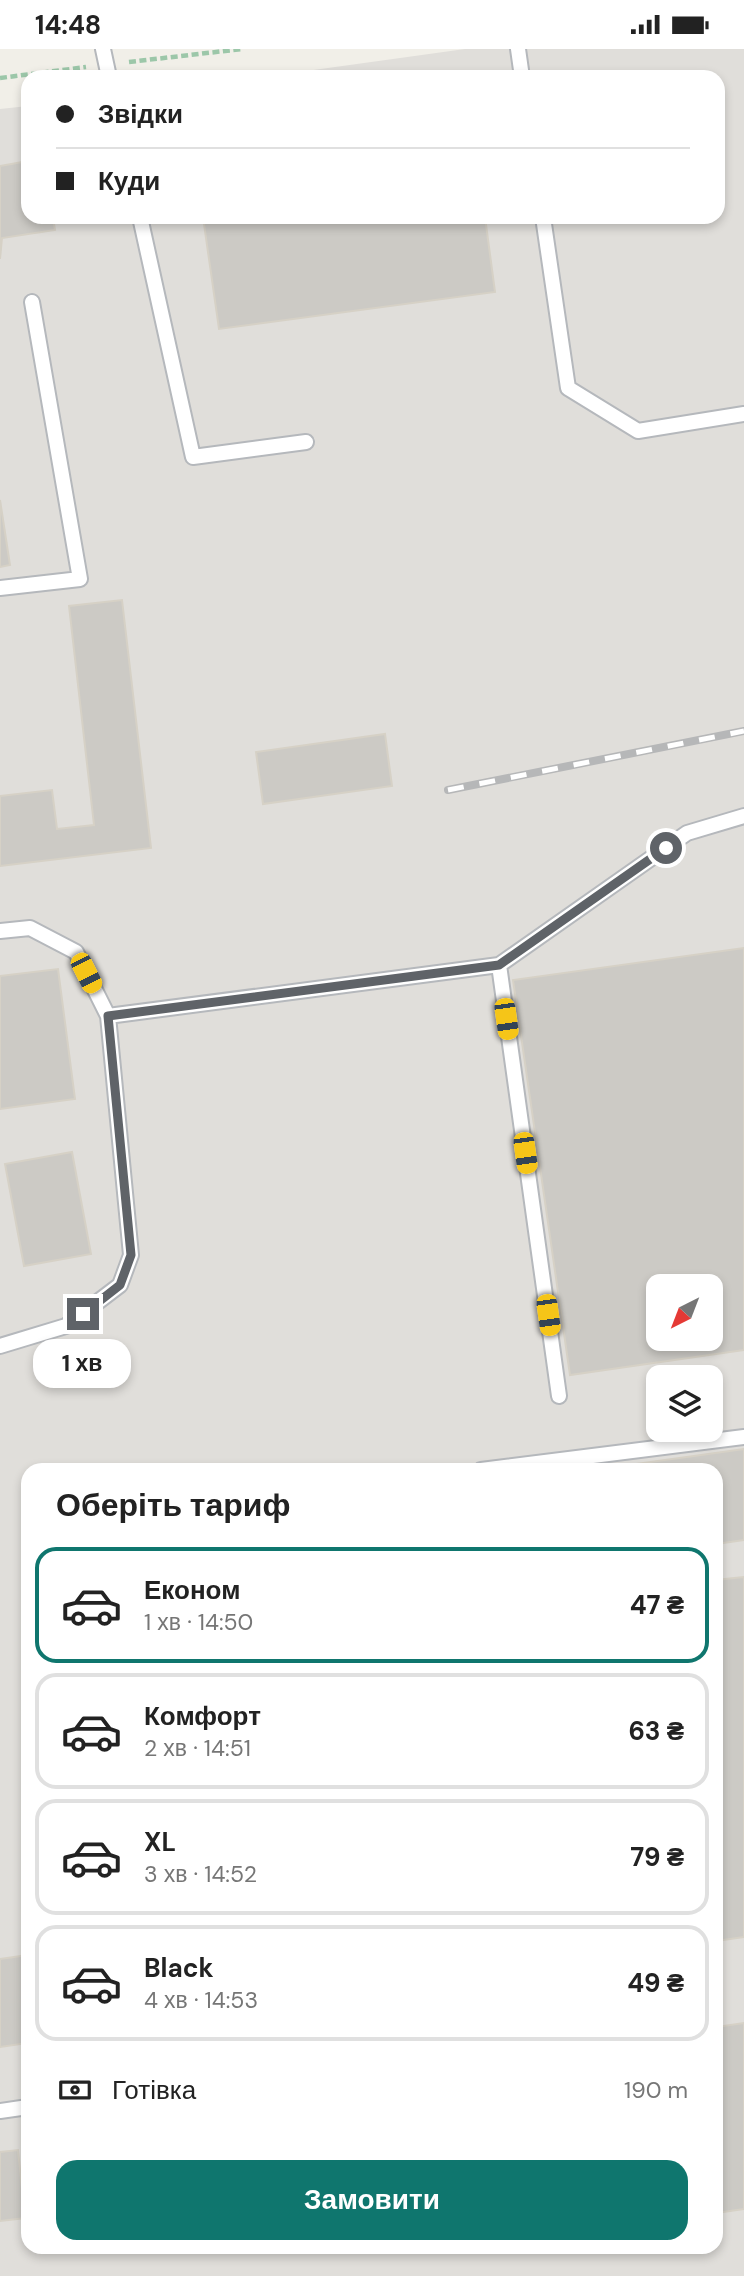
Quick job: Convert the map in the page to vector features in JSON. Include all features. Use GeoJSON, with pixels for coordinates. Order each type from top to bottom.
{"type":"FeatureCollection","features":[{"type":"Feature","properties":{"kind":"lane"},"geometry":{"type":"LineString","coordinates":[[103,49],[108,70]]}},
{"type":"Feature","properties":{"kind":"lane"},"geometry":{"type":"LineString","coordinates":[[517,49],[521,70]]}},
{"type":"Feature","properties":{"kind":"lane"},"geometry":{"type":"LineString","coordinates":[[142,224],[193,457],[306,442]]}},
{"type":"Feature","properties":{"kind":"lane"},"geometry":{"type":"LineString","coordinates":[[544,224],[568,388],[638,431],[744,414]]}},
{"type":"Feature","properties":{"kind":"lane"},"geometry":{"type":"LineString","coordinates":[[0,588],[80,579],[32,302]]}},
{"type":"Feature","properties":{"kind":"lane"},"geometry":{"type":"LineString","coordinates":[[108,1016],[499,965],[687,833],[744,816]]}},
{"type":"Feature","properties":{"kind":"lane"},"geometry":{"type":"LineString","coordinates":[[0,931],[30,928],[76,952],[108,1016],[131,1255],[120,1285],[66,1327],[0,1346]]}},
{"type":"Feature","properties":{"kind":"lane"},"geometry":{"type":"LineString","coordinates":[[499,965],[559,1396]]}},
{"type":"Feature","properties":{"kind":"lane"},"geometry":{"type":"LineString","coordinates":[[538,1463],[744,1437]]}},
{"type":"Feature","properties":{"kind":"lane"},"geometry":{"type":"LineString","coordinates":[[0,2111],[21,2108]]}},
{"type":"Feature","properties":{"kind":"shaded area"},"geometry":{"type":"Polygon","coordinates":[[[465,49],[744,49],[744,2276],[0,2276],[0,109],[21,107],[21,224],[725,224],[725,70],[314,70],[465,49]]]}},
{"type":"Feature","properties":{"kind":"building"},"geometry":{"type":"Polygon","coordinates":[[[21,162],[21,224],[54,224],[55,230],[2,238],[0,259],[0,166],[21,162]]]}},
{"type":"Feature","properties":{"kind":"building"},"geometry":{"type":"Polygon","coordinates":[[[204,224],[486,224],[495,292],[219,329],[204,224]]]}},
{"type":"Feature","properties":{"kind":"building"},"geometry":{"type":"Polygon","coordinates":[[[0,500],[10,565],[0,567],[0,500]]]}},
{"type":"Feature","properties":{"kind":"building"},"geometry":{"type":"Polygon","coordinates":[[[122,600],[151,848],[0,866],[0,796],[52,790],[57,829],[94,825],[69,606],[122,600]]]}},
{"type":"Feature","properties":{"kind":"building"},"geometry":{"type":"Polygon","coordinates":[[[385,734],[392,786],[263,804],[256,752],[385,734]]]}},
{"type":"Feature","properties":{"kind":"building"},"geometry":{"type":"Polygon","coordinates":[[[744,948],[744,1350],[570,1375],[513,980],[744,948]]]}},
{"type":"Feature","properties":{"kind":"building"},"geometry":{"type":"Polygon","coordinates":[[[58,969],[75,1099],[0,1109],[0,976],[58,969]]]}},
{"type":"Feature","properties":{"kind":"building"},"geometry":{"type":"Polygon","coordinates":[[[72,1152],[91,1254],[24,1266],[5,1164],[72,1152]]]}},
{"type":"Feature","properties":{"kind":"building"},"geometry":{"type":"Polygon","coordinates":[[[744,1449],[744,1540],[723,1543],[723,1463],[643,1463],[744,1449]]]}},
{"type":"Feature","properties":{"kind":"building"},"geometry":{"type":"Polygon","coordinates":[[[744,1577],[744,1937],[723,1940],[723,1579],[744,1577]]]}},
{"type":"Feature","properties":{"kind":"building"},"geometry":{"type":"Polygon","coordinates":[[[21,1956],[21,2044],[0,2047],[0,1959],[21,1956]]]}},
{"type":"Feature","properties":{"kind":"building"},"geometry":{"type":"Polygon","coordinates":[[[744,2023],[744,2209],[723,2212],[723,2026],[744,2023]]]}},
{"type":"Feature","properties":{"kind":"building"},"geometry":{"type":"Polygon","coordinates":[[[18,2150],[21,2218],[0,2221],[0,2152],[18,2150]]]}},
{"type":"Feature","properties":{"kind":"railway"},"geometry":{"type":"LineString","coordinates":[[448,790],[744,731]]}},
{"type":"Feature","properties":{"kind":"route"},"geometry":{"type":"LineString","coordinates":[[83,1314],[120,1285],[131,1255],[108,1016],[499,965],[666,848]]}}]}
